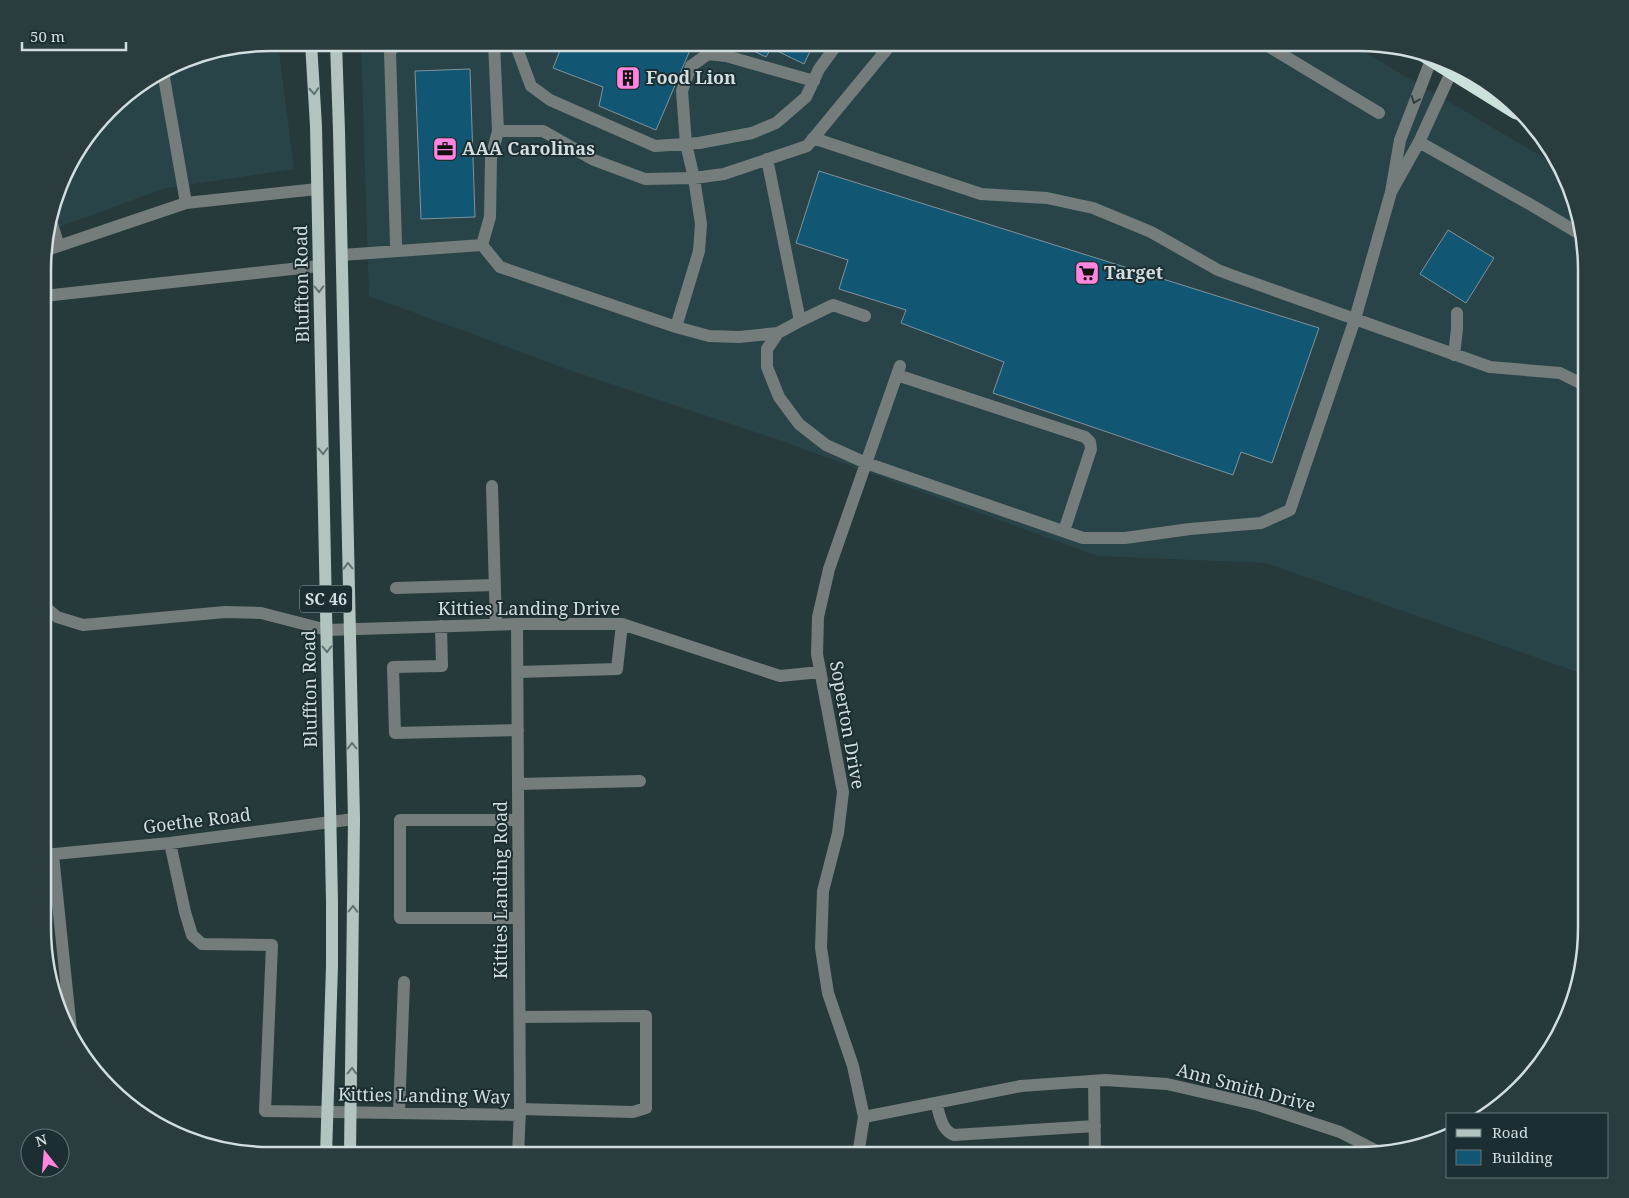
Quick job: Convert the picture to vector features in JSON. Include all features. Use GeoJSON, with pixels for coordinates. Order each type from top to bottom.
{"type":"FeatureCollection","features":[{"type":"Feature","properties":{"kind":"main road","name":"Bluffton Road"},"geometry":{"type":"LineString","coordinates":[[312,51],[327,630],[332,966],[326,1147]]}},
{"type":"Feature","properties":{"kind":"main road","name":"SC 46"},"geometry":{"type":"LineString","coordinates":[[336,51],[354,819],[350,1147]]}},
{"type":"Feature","properties":{"kind":"street"},"geometry":{"type":"LineString","coordinates":[[391,51],[396,244],[398,250]]}},
{"type":"Feature","properties":{"kind":"street"},"geometry":{"type":"LineString","coordinates":[[482,245],[490,217],[491,158],[498,131],[494,51]]}},
{"type":"Feature","properties":{"kind":"street"},"geometry":{"type":"LineString","coordinates":[[518,51],[531,86],[550,100],[655,146],[686,144],[752,133],[776,123],[806,97],[833,51]]}},
{"type":"Feature","properties":{"kind":"street"},"geometry":{"type":"LineString","coordinates":[[498,131],[543,131],[594,160],[645,179],[694,178],[724,174],[806,146],[885,51]]}},
{"type":"Feature","properties":{"kind":"street"},"geometry":{"type":"LineString","coordinates":[[1276,51],[1379,112]]}},
{"type":"Feature","properties":{"kind":"street"},"geometry":{"type":"LineString","coordinates":[[676,328],[699,251],[701,224],[694,178],[686,144],[682,91],[691,66],[708,54],[726,56],[814,81]]}},
{"type":"Feature","properties":{"kind":"street"},"geometry":{"type":"LineString","coordinates":[[778,333],[767,348],[767,367],[779,397],[799,424],[826,444],[866,463],[1083,538],[1125,538],[1190,528],[1261,523],[1290,510],[1355,319],[1391,192],[1400,140],[1426,62]]}},
{"type":"Feature","properties":{"kind":"street"},"geometry":{"type":"LineString","coordinates":[[1391,192],[1419,142],[1452,72]]}},
{"type":"Feature","properties":{"kind":"street"},"geometry":{"type":"LineString","coordinates":[[164,79],[186,203]]}},
{"type":"Feature","properties":{"kind":"street"},"geometry":{"type":"LineString","coordinates":[[813,138],[981,194],[1047,198],[1092,208],[1151,232],[1218,270],[1454,355],[1490,367],[1560,373],[1578,382]]}},
{"type":"Feature","properties":{"kind":"street"},"geometry":{"type":"LineString","coordinates":[[1419,142],[1574,231]]}},
{"type":"Feature","properties":{"kind":"street"},"geometry":{"type":"LineString","coordinates":[[766,160],[800,321]]}},
{"type":"Feature","properties":{"kind":"street"},"geometry":{"type":"LineString","coordinates":[[53,248],[186,203],[317,189]]}},
{"type":"Feature","properties":{"kind":"street"},"geometry":{"type":"LineString","coordinates":[[54,234],[58,246]]}},
{"type":"Feature","properties":{"kind":"street"},"geometry":{"type":"LineString","coordinates":[[342,255],[482,245]]}},
{"type":"Feature","properties":{"kind":"street"},"geometry":{"type":"LineString","coordinates":[[482,245],[500,267],[676,328],[710,336],[739,337],[778,333],[833,305],[865,316]]}},
{"type":"Feature","properties":{"kind":"street"},"geometry":{"type":"LineString","coordinates":[[51,295],[319,266]]}},
{"type":"Feature","properties":{"kind":"street"},"geometry":{"type":"LineString","coordinates":[[1454,355],[1458,329],[1457,313]]}},
{"type":"Feature","properties":{"kind":"street","name":"Soperton Drive"},"geometry":{"type":"LineString","coordinates":[[859,1147],[864,1117],[853,1066],[828,993],[821,948],[823,891],[838,833],[843,792],[817,654],[818,617],[829,569],[899,371],[1085,437],[1090,442],[1091,449],[1064,531]]}},
{"type":"Feature","properties":{"kind":"street"},"geometry":{"type":"LineString","coordinates":[[492,486],[496,624]]}},
{"type":"Feature","properties":{"kind":"street"},"geometry":{"type":"LineString","coordinates":[[396,588],[495,585]]}},
{"type":"Feature","properties":{"kind":"street","name":"Kitties Landing Drive"},"geometry":{"type":"LineString","coordinates":[[51,612],[57,617],[82,625],[226,612],[261,613],[327,630],[496,624],[622,624],[780,676],[820,672]]}},
{"type":"Feature","properties":{"kind":"street","name":"Kitties Landing Road"},"geometry":{"type":"LineString","coordinates":[[517,624],[520,1017],[518,1147]]}},
{"type":"Feature","properties":{"kind":"street"},"geometry":{"type":"LineString","coordinates":[[518,672],[617,669],[622,624]]}},
{"type":"Feature","properties":{"kind":"street"},"geometry":{"type":"LineString","coordinates":[[441,626],[442,666],[393,667],[395,733],[518,730]]}},
{"type":"Feature","properties":{"kind":"street"},"geometry":{"type":"LineString","coordinates":[[518,784],[640,781]]}},
{"type":"Feature","properties":{"kind":"street","name":"Goethe Road"},"geometry":{"type":"LineString","coordinates":[[51,855],[170,843],[354,819]]}},
{"type":"Feature","properties":{"kind":"street"},"geometry":{"type":"LineString","coordinates":[[518,820],[400,820],[400,918],[519,918]]}},
{"type":"Feature","properties":{"kind":"street","name":"Kitties Landing Way"},"geometry":{"type":"LineString","coordinates":[[170,843],[192,936],[202,944],[272,945],[265,1111],[328,1113],[633,1112],[646,1108],[646,1016],[520,1017]]}},
{"type":"Feature","properties":{"kind":"street"},"geometry":{"type":"LineString","coordinates":[[51,894],[68,1010]]}},
{"type":"Feature","properties":{"kind":"street"},"geometry":{"type":"LineString","coordinates":[[399,1113],[404,982]]}},
{"type":"Feature","properties":{"kind":"street"},"geometry":{"type":"LineString","coordinates":[[1094,1081],[1095,1147]]}},
{"type":"Feature","properties":{"kind":"street","name":"Ann Smith Drive"},"geometry":{"type":"LineString","coordinates":[[864,1117],[1021,1086],[1094,1081],[1166,1084],[1258,1105],[1340,1132],[1368,1146]]}},
{"type":"Feature","properties":{"kind":"street"},"geometry":{"type":"LineString","coordinates":[[936,1103],[944,1129],[954,1135],[1095,1126]]}},
{"type":"Feature","properties":{"kind":"shaded area"},"geometry":{"type":"Polygon","coordinates":[[[279,51],[294,169],[166,188],[55,228],[68,187],[88,149],[115,115],[137,97],[173,74],[200,63],[228,55],[279,51]]]}},
{"type":"Feature","properties":{"kind":"shaded area"},"geometry":{"type":"Polygon","coordinates":[[[361,51],[1363,51],[1547,160],[1566,200],[1574,228],[1578,270],[1578,672],[1266,563],[1098,556],[779,440],[572,371],[369,296],[361,51]]]}},
{"type":"Feature","properties":{"kind":"building","name":"Food Lion"},"geometry":{"type":"Polygon","coordinates":[[[560,51],[690,51],[656,130],[599,106],[603,87],[553,68],[560,51]]]}},
{"type":"Feature","properties":{"kind":"building"},"geometry":{"type":"Polygon","coordinates":[[[754,51],[769,51],[766,57],[754,51]]]}},
{"type":"Feature","properties":{"kind":"building"},"geometry":{"type":"Polygon","coordinates":[[[777,51],[810,51],[804,64],[777,51]]]}},
{"type":"Feature","properties":{"kind":"building"},"geometry":{"type":"Polygon","coordinates":[[[470,69],[475,217],[421,219],[415,71],[470,69]]]}},
{"type":"Feature","properties":{"kind":"building"},"geometry":{"type":"Polygon","coordinates":[[[819,171],[1319,328],[1272,463],[1241,452],[1233,475],[993,393],[1004,362],[901,323],[906,310],[839,289],[848,260],[796,243],[819,171]]]}},
{"type":"Feature","properties":{"kind":"building"},"geometry":{"type":"Polygon","coordinates":[[[1448,230],[1494,258],[1466,303],[1420,274],[1448,230]]]}},
{"type":"Feature","properties":{"kind":"place","name":"Food Lion"},"geometry":{"type":"Point","coordinates":[628,78]}},
{"type":"Feature","properties":{"kind":"place","name":"AAA Carolinas"},"geometry":{"type":"Point","coordinates":[445,149]}},
{"type":"Feature","properties":{"kind":"place","name":"Target"},"geometry":{"type":"Point","coordinates":[1087,273]}}]}
